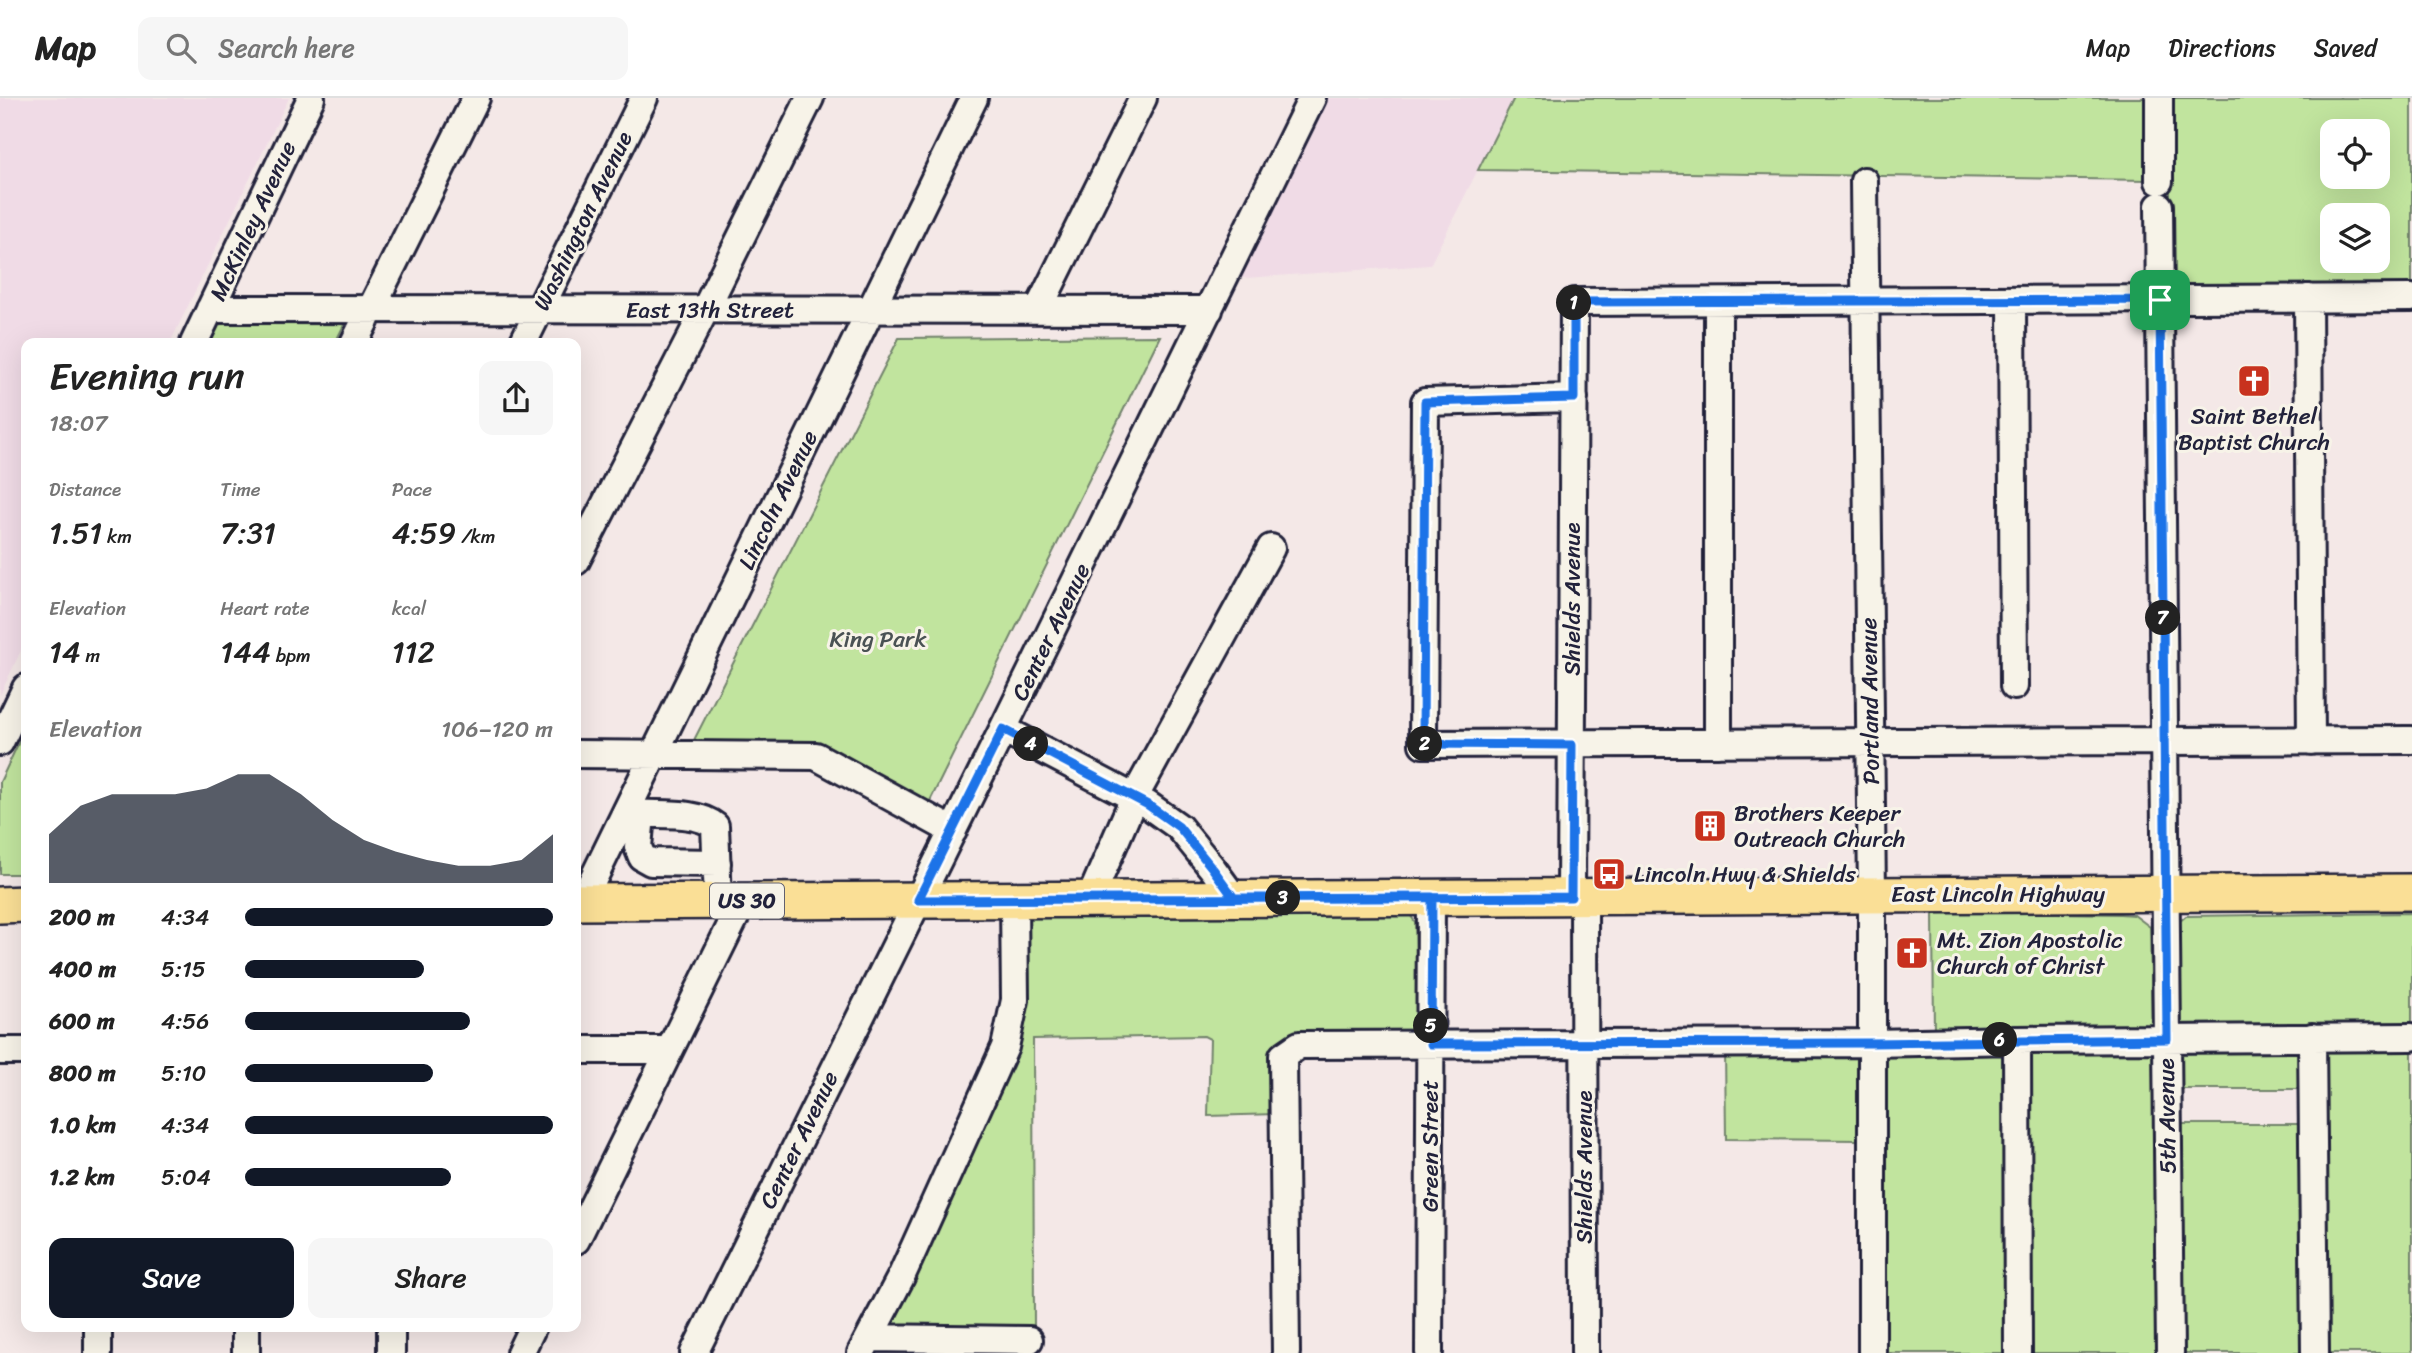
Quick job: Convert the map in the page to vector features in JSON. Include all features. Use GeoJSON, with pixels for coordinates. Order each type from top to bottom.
{"type":"FeatureCollection","features":[{"type":"Feature","properties":{"kind":"main road","name":"East Lincoln Highway"},"geometry":{"type":"LineString","coordinates":[[581,902],[2412,892]]}},
{"type":"Feature","properties":{"kind":"main road"},"geometry":{"type":"LineString","coordinates":[[0,905],[21,904]]}},
{"type":"Feature","properties":{"kind":"street","name":"McKinley Avenue"},"geometry":{"type":"LineString","coordinates":[[196,338],[311,98]]}},
{"type":"Feature","properties":{"kind":"street"},"geometry":{"type":"LineString","coordinates":[[356,338],[476,98]]}},
{"type":"Feature","properties":{"kind":"street","name":"Washington Avenue"},"geometry":{"type":"LineString","coordinates":[[526,338],[644,98]]}},
{"type":"Feature","properties":{"kind":"street"},"geometry":{"type":"LineString","coordinates":[[581,551],[810,98]]}},
{"type":"Feature","properties":{"kind":"street","name":"Lincoln Avenue"},"geometry":{"type":"LineString","coordinates":[[581,899],[633,814],[654,755],[974,98]]}},
{"type":"Feature","properties":{"kind":"street"},"geometry":{"type":"LineString","coordinates":[[1038,310],[1143,98]]}},
{"type":"Feature","properties":{"kind":"street","name":"Center Avenue"},"geometry":{"type":"LineString","coordinates":[[694,1353],[1312,98]]}},
{"type":"Feature","properties":{"kind":"street","name":"5th Avenue"},"geometry":{"type":"LineString","coordinates":[[2159,98],[2170,1353]]}},
{"type":"Feature","properties":{"kind":"street","name":"Portland Avenue"},"geometry":{"type":"LineString","coordinates":[[1864,181],[1871,744],[1872,1353]]}},
{"type":"Feature","properties":{"kind":"street"},"geometry":{"type":"LineString","coordinates":[[2308,298],[2311,741]]}},
{"type":"Feature","properties":{"kind":"street"},"geometry":{"type":"LineString","coordinates":[[1718,743],[1718,302],[2412,298]]}},
{"type":"Feature","properties":{"kind":"street"},"geometry":{"type":"LineString","coordinates":[[2012,301],[2014,685]]}},
{"type":"Feature","properties":{"kind":"street","name":"Shields Avenue"},"geometry":{"type":"LineString","coordinates":[[1585,1353],[1584,1044],[1572,745],[1574,302],[1718,302]]}},
{"type":"Feature","properties":{"kind":"street","name":"East 13th Street"},"geometry":{"type":"LineString","coordinates":[[210,309],[1209,310]]}},
{"type":"Feature","properties":{"kind":"street"},"geometry":{"type":"LineString","coordinates":[[1574,398],[1425,402],[1423,744],[2412,740]]}},
{"type":"Feature","properties":{"kind":"street"},"geometry":{"type":"LineString","coordinates":[[1090,899],[1134,798],[1271,548]]}},
{"type":"Feature","properties":{"kind":"street"},"geometry":{"type":"LineString","coordinates":[[0,742],[21,698]]}},
{"type":"Feature","properties":{"kind":"street"},"geometry":{"type":"LineString","coordinates":[[1003,729],[1148,805],[1179,827],[1234,898]]}},
{"type":"Feature","properties":{"kind":"street"},"geometry":{"type":"LineString","coordinates":[[581,754],[816,756],[953,831]]}},
{"type":"Feature","properties":{"kind":"street"},"geometry":{"type":"LineString","coordinates":[[581,1230],[669,1050],[731,901],[717,863],[715,826],[709,821],[694,817],[633,814],[642,857],[651,862],[717,863]]}},
{"type":"Feature","properties":{"kind":"street","name":"Green Street"},"geometry":{"type":"LineString","coordinates":[[1429,1353],[1432,897]]}},
{"type":"Feature","properties":{"kind":"street"},"geometry":{"type":"LineString","coordinates":[[1014,900],[1015,1000],[1005,1047],[901,1276],[865,1345],[1029,1340]]}},
{"type":"Feature","properties":{"kind":"street"},"geometry":{"type":"LineString","coordinates":[[2312,1037],[2315,1353]]}},
{"type":"Feature","properties":{"kind":"street"},"geometry":{"type":"LineString","coordinates":[[1286,1353],[1283,1056],[1299,1045],[1871,1043],[2412,1037]]}},
{"type":"Feature","properties":{"kind":"street"},"geometry":{"type":"LineString","coordinates":[[2017,1040],[2018,1353]]}},
{"type":"Feature","properties":{"kind":"street"},"geometry":{"type":"LineString","coordinates":[[581,1050],[669,1050]]}},
{"type":"Feature","properties":{"kind":"street"},"geometry":{"type":"LineString","coordinates":[[0,1051],[21,1051]]}},
{"type":"Feature","properties":{"kind":"street"},"geometry":{"type":"LineString","coordinates":[[98,1332],[98,1353]]}},
{"type":"Feature","properties":{"kind":"street"},"geometry":{"type":"LineString","coordinates":[[246,1332],[246,1353]]}},
{"type":"Feature","properties":{"kind":"street"},"geometry":{"type":"LineString","coordinates":[[391,1332],[391,1353]]}},
{"type":"Feature","properties":{"kind":"street"},"geometry":{"type":"LineString","coordinates":[[520,1353],[530,1332]]}},
{"type":"Feature","properties":{"kind":"shaded area"},"geometry":{"type":"Polygon","coordinates":[[[0,98],[289,98],[172,338],[21,338],[21,651],[0,695],[0,98]]]}},
{"type":"Feature","properties":{"kind":"shaded area"},"geometry":{"type":"Polygon","coordinates":[[[1296,98],[1514,98],[1430,265],[1204,281],[1296,98]]]}},
{"type":"Feature","properties":{"kind":"green space"},"geometry":{"type":"Polygon","coordinates":[[[1514,98],[2149,98],[2149,180],[1478,170],[1514,98]]]}},
{"type":"Feature","properties":{"kind":"green space"},"geometry":{"type":"Polygon","coordinates":[[[2169,98],[2412,98],[2412,286],[2174,287],[2171,283],[2169,98]]]}},
{"type":"Feature","properties":{"kind":"green space"},"geometry":{"type":"Polygon","coordinates":[[[219,321],[346,321],[338,338],[210,338],[219,321]]]}},
{"type":"Feature","properties":{"kind":"green space","name":"King Park"},"geometry":{"type":"Polygon","coordinates":[[[1160,336],[928,805],[816,743],[693,742],[899,338],[1160,336]]]}},
{"type":"Feature","properties":{"kind":"green space"},"geometry":{"type":"Polygon","coordinates":[[[21,738],[21,874],[0,874],[0,782],[21,738]]]}},
{"type":"Feature","properties":{"kind":"green space"},"geometry":{"type":"Polygon","coordinates":[[[1933,911],[2134,915],[2150,927],[2152,1031],[1934,1037],[1933,911]]]}},
{"type":"Feature","properties":{"kind":"green space"},"geometry":{"type":"Polygon","coordinates":[[[1408,912],[1415,922],[1419,1037],[1298,1039],[1276,1114],[1208,1116],[1210,1039],[1204,1036],[1033,1039],[1034,1332],[884,1331],[1016,1035],[1022,915],[1408,912]]]}},
{"type":"Feature","properties":{"kind":"green space"},"geometry":{"type":"Polygon","coordinates":[[[2412,913],[2412,1031],[2180,1032],[2178,923],[2186,916],[2412,913]]]}},
{"type":"Feature","properties":{"kind":"green space"},"geometry":{"type":"Polygon","coordinates":[[[2412,1043],[2412,1353],[2319,1353],[2318,1044],[2412,1043]]]}},
{"type":"Feature","properties":{"kind":"green space"},"geometry":{"type":"Polygon","coordinates":[[[2308,1044],[2308,1089],[2178,1089],[2179,1048],[2308,1044]]]}},
{"type":"Feature","properties":{"kind":"green space"},"geometry":{"type":"Polygon","coordinates":[[[2007,1046],[2013,1353],[1883,1353],[1883,1048],[2007,1046]]]}},
{"type":"Feature","properties":{"kind":"green space"},"geometry":{"type":"Polygon","coordinates":[[[1725,1048],[1859,1054],[1860,1140],[1726,1139],[1725,1048]]]}},
{"type":"Feature","properties":{"kind":"green space"},"geometry":{"type":"Polygon","coordinates":[[[2023,1048],[2152,1049],[2154,1053],[2156,1353],[2026,1353],[2023,1048]]]}},
{"type":"Feature","properties":{"kind":"green space"},"geometry":{"type":"Polygon","coordinates":[[[2176,1124],[2306,1124],[2307,1353],[2177,1353],[2176,1124]]]}},
{"type":"Feature","properties":{"kind":"place","name":"Saint Bethel Baptist Church"},"geometry":{"type":"Point","coordinates":[2254,381]}},
{"type":"Feature","properties":{"kind":"place","name":"Brothers Keeper Outreach Church"},"geometry":{"type":"Point","coordinates":[1710,826]}},
{"type":"Feature","properties":{"kind":"place","name":"Lincoln Hwy & Shields"},"geometry":{"type":"Point","coordinates":[1609,874]}},
{"type":"Feature","properties":{"kind":"place","name":"Mt. Zion Apostolic Church of Christ"},"geometry":{"type":"Point","coordinates":[1912,953]}},
{"type":"Feature","properties":{"kind":"route"},"geometry":{"type":"LineString","coordinates":[[2160,300],[1574,302],[1574,398],[1425,402],[1423,744],[1572,745],[1571,897],[1432,897],[1234,898],[918,900],[1003,729],[1148,805],[1179,827],[1234,898],[1333,898],[1432,897],[1431,1044],[2167,1039],[2160,300]]}}]}
